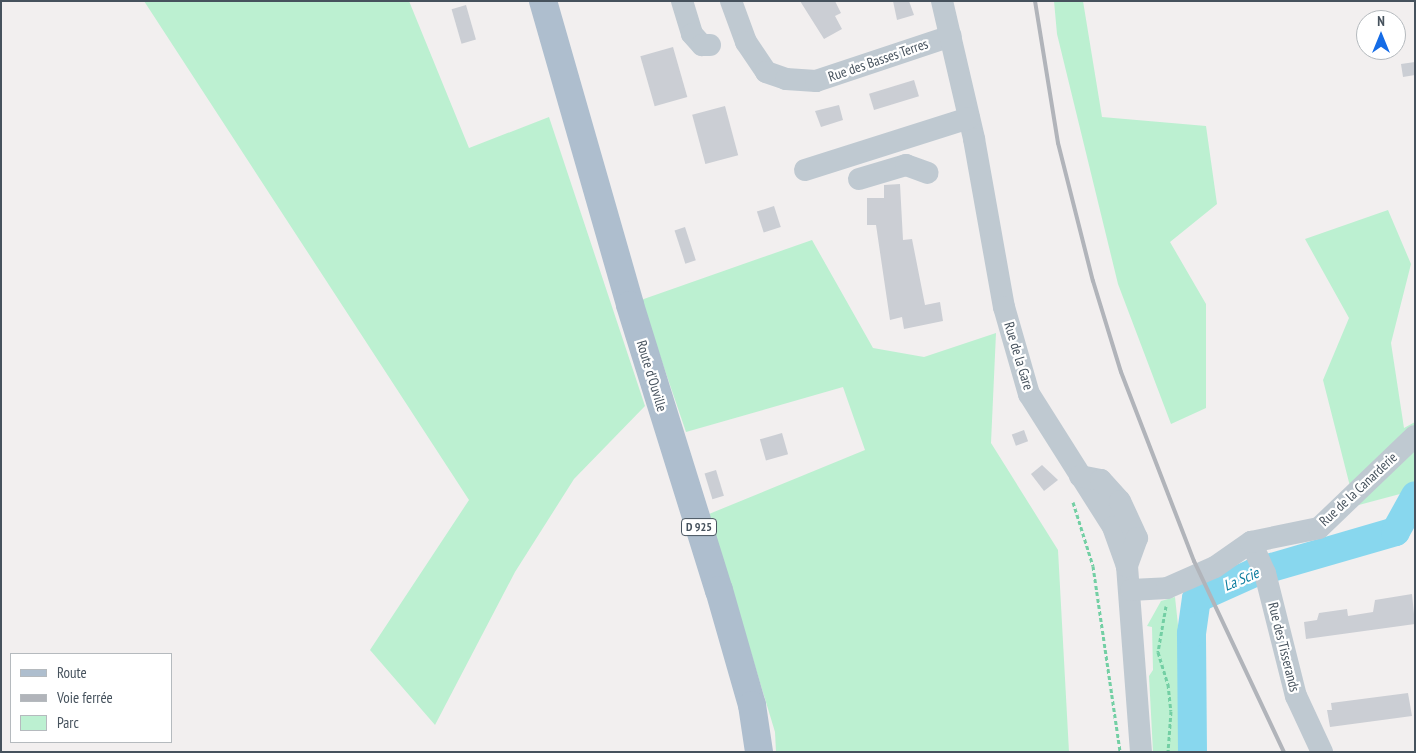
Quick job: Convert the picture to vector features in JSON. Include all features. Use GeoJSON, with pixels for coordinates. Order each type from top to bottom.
{"type":"FeatureCollection","features":[{"type":"Feature","properties":{"kind":"main road","name":"Route d'Ouville"},"geometry":{"type":"LineString","coordinates":[[543,1],[630,304],[722,599],[752,705],[759,752]]}},
{"type":"Feature","properties":{"kind":"street"},"geometry":{"type":"LineString","coordinates":[[682,1],[692,34],[702,45],[710,45]]}},
{"type":"Feature","properties":{"kind":"street","name":"Rue des Basses Terres"},"geometry":{"type":"LineString","coordinates":[[731,1],[746,42],[766,72],[786,79],[816,81],[951,36]]}},
{"type":"Feature","properties":{"kind":"street","name":"Rue de la Gare"},"geometry":{"type":"LineString","coordinates":[[942,1],[969,118],[1004,307],[1029,394],[1113,527],[1127,566],[1131,590],[1141,752]]}},
{"type":"Feature","properties":{"kind":"street"},"geometry":{"type":"LineString","coordinates":[[805,170],[969,118]]}},
{"type":"Feature","properties":{"kind":"street"},"geometry":{"type":"LineString","coordinates":[[859,179],[906,165],[928,173]]}},
{"type":"Feature","properties":{"kind":"street","name":"Rue de la Canarderie"},"geometry":{"type":"LineString","coordinates":[[1131,590],[1167,588],[1215,567],[1253,546],[1319,528],[1415,436]]}},
{"type":"Feature","properties":{"kind":"street","name":"Rue des Tisserands"},"geometry":{"type":"LineString","coordinates":[[1253,546],[1265,573],[1296,696],[1322,752]]}},
{"type":"Feature","properties":{"kind":"path"},"geometry":{"type":"LineString","coordinates":[[1080,476],[1070,491],[1093,566],[1120,752]]}},
{"type":"Feature","properties":{"kind":"path"},"geometry":{"type":"LineString","coordinates":[[1167,588],[1158,652],[1168,684],[1171,711],[1168,752]]}},
{"type":"Feature","properties":{"kind":"green space"},"geometry":{"type":"Polygon","coordinates":[[[144,1],[409,1],[469,148],[549,117],[645,406],[574,479],[515,572],[435,725],[370,650],[469,500],[144,1]]]}},
{"type":"Feature","properties":{"kind":"green space"},"geometry":{"type":"Polygon","coordinates":[[[1054,1],[1083,1],[1102,117],[1206,126],[1217,204],[1170,242],[1206,304],[1206,408],[1171,424],[1118,284],[1057,34],[1054,1]]]}},
{"type":"Feature","properties":{"kind":"green space"},"geometry":{"type":"Polygon","coordinates":[[[1388,210],[1411,264],[1391,343],[1404,428],[1415,422],[1415,490],[1355,506],[1323,380],[1349,318],[1305,239],[1388,210]]]}},
{"type":"Feature","properties":{"kind":"green space"},"geometry":{"type":"Polygon","coordinates":[[[812,240],[873,348],[924,357],[996,333],[991,443],[1058,550],[1069,752],[776,752],[775,732],[709,514],[865,450],[843,387],[686,432],[641,300],[812,240]]]}},
{"type":"Feature","properties":{"kind":"green space"},"geometry":{"type":"Polygon","coordinates":[[[1175,597],[1189,728],[1188,752],[1153,752],[1149,676],[1153,670],[1152,627],[1147,626],[1161,601],[1175,597]]]}},
{"type":"Feature","properties":{"kind":"building"},"geometry":{"type":"Polygon","coordinates":[[[800,1],[835,1],[841,13],[835,16],[842,29],[824,39],[800,1]]]}},
{"type":"Feature","properties":{"kind":"building"},"geometry":{"type":"Polygon","coordinates":[[[893,1],[909,1],[914,15],[897,20],[893,1]]]}},
{"type":"Feature","properties":{"kind":"building"},"geometry":{"type":"Polygon","coordinates":[[[466,5],[476,40],[462,44],[452,9],[466,5]]]}},
{"type":"Feature","properties":{"kind":"building"},"geometry":{"type":"Polygon","coordinates":[[[673,47],[687,97],[655,106],[640,56],[673,47]]]}},
{"type":"Feature","properties":{"kind":"building"},"geometry":{"type":"Polygon","coordinates":[[[1415,62],[1415,75],[1403,77],[1401,64],[1415,62]]]}},
{"type":"Feature","properties":{"kind":"building"},"geometry":{"type":"Polygon","coordinates":[[[914,80],[919,96],[874,110],[869,94],[914,80]]]}},
{"type":"Feature","properties":{"kind":"building"},"geometry":{"type":"Polygon","coordinates":[[[839,105],[843,120],[821,127],[815,111],[839,105]]]}},
{"type":"Feature","properties":{"kind":"building"},"geometry":{"type":"Polygon","coordinates":[[[725,106],[738,155],[705,164],[692,115],[725,106]]]}},
{"type":"Feature","properties":{"kind":"building"},"geometry":{"type":"Polygon","coordinates":[[[900,184],[903,240],[912,239],[925,305],[940,302],[943,321],[904,329],[902,317],[890,320],[876,225],[867,225],[867,198],[884,198],[884,185],[900,184]]]}},
{"type":"Feature","properties":{"kind":"building"},"geometry":{"type":"Polygon","coordinates":[[[774,206],[781,227],[764,232],[757,212],[774,206]]]}},
{"type":"Feature","properties":{"kind":"building"},"geometry":{"type":"Polygon","coordinates":[[[685,227],[696,260],[685,264],[675,230],[685,227]]]}},
{"type":"Feature","properties":{"kind":"building"},"geometry":{"type":"Polygon","coordinates":[[[1024,430],[1028,441],[1016,446],[1012,434],[1024,430]]]}},
{"type":"Feature","properties":{"kind":"building"},"geometry":{"type":"Polygon","coordinates":[[[782,433],[788,454],[766,460],[760,439],[782,433]]]}},
{"type":"Feature","properties":{"kind":"building"},"geometry":{"type":"Polygon","coordinates":[[[1042,465],[1058,480],[1044,491],[1031,474],[1042,465]]]}},
{"type":"Feature","properties":{"kind":"building"},"geometry":{"type":"Polygon","coordinates":[[[716,470],[724,496],[712,499],[705,474],[716,470]]]}},
{"type":"Feature","properties":{"kind":"building"},"geometry":{"type":"Polygon","coordinates":[[[1412,594],[1415,624],[1306,639],[1304,622],[1317,620],[1319,613],[1347,609],[1348,616],[1373,612],[1375,600],[1412,594]]]}},
{"type":"Feature","properties":{"kind":"building"},"geometry":{"type":"Polygon","coordinates":[[[1408,693],[1412,716],[1330,727],[1327,710],[1332,710],[1331,703],[1408,693]]]}},
{"type":"Feature","properties":{"kind":"waterway","name":"La Scie"},"geometry":{"type":"LineString","coordinates":[[1192,752],[1191,633],[1196,598],[1254,572],[1395,531],[1415,495]]}},
{"type":"Feature","properties":{"kind":"railway"},"geometry":{"type":"LineString","coordinates":[[1035,1],[1058,143],[1093,281],[1121,372],[1194,561],[1284,752]]}}]}
